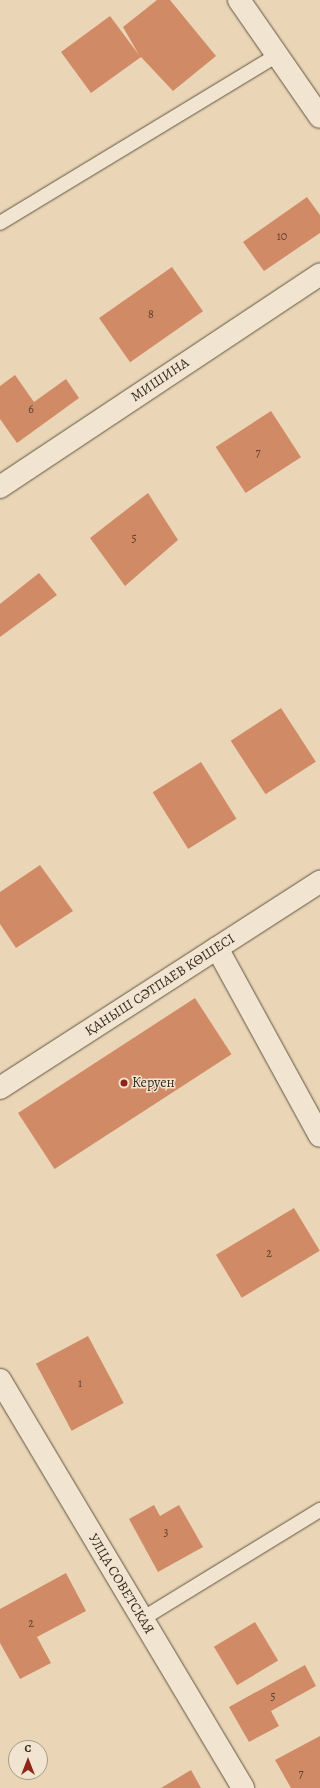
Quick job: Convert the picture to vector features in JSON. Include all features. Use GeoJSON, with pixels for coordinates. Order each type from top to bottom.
{"type":"FeatureCollection","features":[{"type":"Feature","properties":{"kind":"street"},"geometry":{"type":"LineString","coordinates":[[239,0],[320,117]]}},
{"type":"Feature","properties":{"kind":"street","name":"МИШИНА"},"geometry":{"type":"LineString","coordinates":[[0,487],[320,274]]}},
{"type":"Feature","properties":{"kind":"street","name":"ҚАНЫШ СӘТПАЕВ КӨШЕСІ"},"geometry":{"type":"LineString","coordinates":[[0,1088],[320,882]]}},
{"type":"Feature","properties":{"kind":"street"},"geometry":{"type":"LineString","coordinates":[[218,948],[320,1136]]}},
{"type":"Feature","properties":{"kind":"street","name":"УЛЦА СОВЕТСКАЯ"},"geometry":{"type":"LineString","coordinates":[[0,1380],[242,1788]]}},
{"type":"Feature","properties":{"kind":"lane"},"geometry":{"type":"LineString","coordinates":[[0,223],[277,55]]}},
{"type":"Feature","properties":{"kind":"lane"},"geometry":{"type":"LineString","coordinates":[[142,1619],[320,1510]]}},
{"type":"Feature","properties":{"kind":"building"},"geometry":{"type":"Polygon","coordinates":[[[157,0],[170,0],[216,56],[173,91],[141,57],[91,93],[61,52],[110,16],[139,55],[123,27],[157,0]]]}},
{"type":"Feature","properties":{"kind":"building"},"geometry":{"type":"Polygon","coordinates":[[[307,197],[320,215],[320,233],[264,271],[243,242],[307,197]]]}},
{"type":"Feature","properties":{"kind":"building"},"geometry":{"type":"Polygon","coordinates":[[[172,267],[203,311],[130,362],[99,318],[172,267]]]}},
{"type":"Feature","properties":{"kind":"building"},"geometry":{"type":"Polygon","coordinates":[[[15,375],[34,402],[66,379],[79,398],[17,443],[0,419],[0,386],[15,375]]]}},
{"type":"Feature","properties":{"kind":"building"},"geometry":{"type":"Polygon","coordinates":[[[271,411],[301,457],[246,493],[216,447],[271,411]]]}},
{"type":"Feature","properties":{"kind":"building"},"geometry":{"type":"Polygon","coordinates":[[[148,493],[178,540],[125,586],[90,538],[148,493]]]}},
{"type":"Feature","properties":{"kind":"building"},"geometry":{"type":"Polygon","coordinates":[[[39,573],[57,595],[0,637],[0,604],[39,573]]]}},
{"type":"Feature","properties":{"kind":"building"},"geometry":{"type":"Polygon","coordinates":[[[281,708],[316,762],[266,794],[231,741],[281,708]]]}},
{"type":"Feature","properties":{"kind":"building"},"geometry":{"type":"Polygon","coordinates":[[[201,762],[237,819],[188,849],[153,792],[201,762]]]}},
{"type":"Feature","properties":{"kind":"building"},"geometry":{"type":"Polygon","coordinates":[[[40,865],[73,911],[16,948],[0,924],[0,892],[40,865]]]}},
{"type":"Feature","properties":{"kind":"building","name":"Керуен"},"geometry":{"type":"Polygon","coordinates":[[[195,998],[231,1054],[55,1169],[18,1113],[195,998]]]}},
{"type":"Feature","properties":{"kind":"building"},"geometry":{"type":"Polygon","coordinates":[[[294,1208],[320,1251],[242,1298],[216,1255],[294,1208]]]}},
{"type":"Feature","properties":{"kind":"building"},"geometry":{"type":"Polygon","coordinates":[[[88,1336],[124,1403],[72,1431],[36,1364],[88,1336]]]}},
{"type":"Feature","properties":{"kind":"building"},"geometry":{"type":"Polygon","coordinates":[[[154,1505],[160,1516],[179,1505],[203,1547],[158,1572],[129,1519],[154,1505]]]}},
{"type":"Feature","properties":{"kind":"building"},"geometry":{"type":"Polygon","coordinates":[[[66,1573],[86,1611],[37,1637],[51,1663],[20,1679],[0,1643],[0,1609],[66,1573]]]}},
{"type":"Feature","properties":{"kind":"building"},"geometry":{"type":"Polygon","coordinates":[[[255,1622],[278,1661],[237,1685],[214,1647],[255,1622]]]}},
{"type":"Feature","properties":{"kind":"building"},"geometry":{"type":"Polygon","coordinates":[[[305,1665],[316,1686],[271,1711],[279,1726],[249,1742],[229,1707],[305,1665]]]}},
{"type":"Feature","properties":{"kind":"building"},"geometry":{"type":"Polygon","coordinates":[[[320,1736],[320,1788],[291,1788],[275,1760],[320,1736]]]}},
{"type":"Feature","properties":{"kind":"building"},"geometry":{"type":"Polygon","coordinates":[[[191,1770],[201,1788],[161,1788],[191,1770]]]}},
{"type":"Feature","properties":{"kind":"place","name":"Керуен"},"geometry":{"type":"Point","coordinates":[124,1083]}}]}
